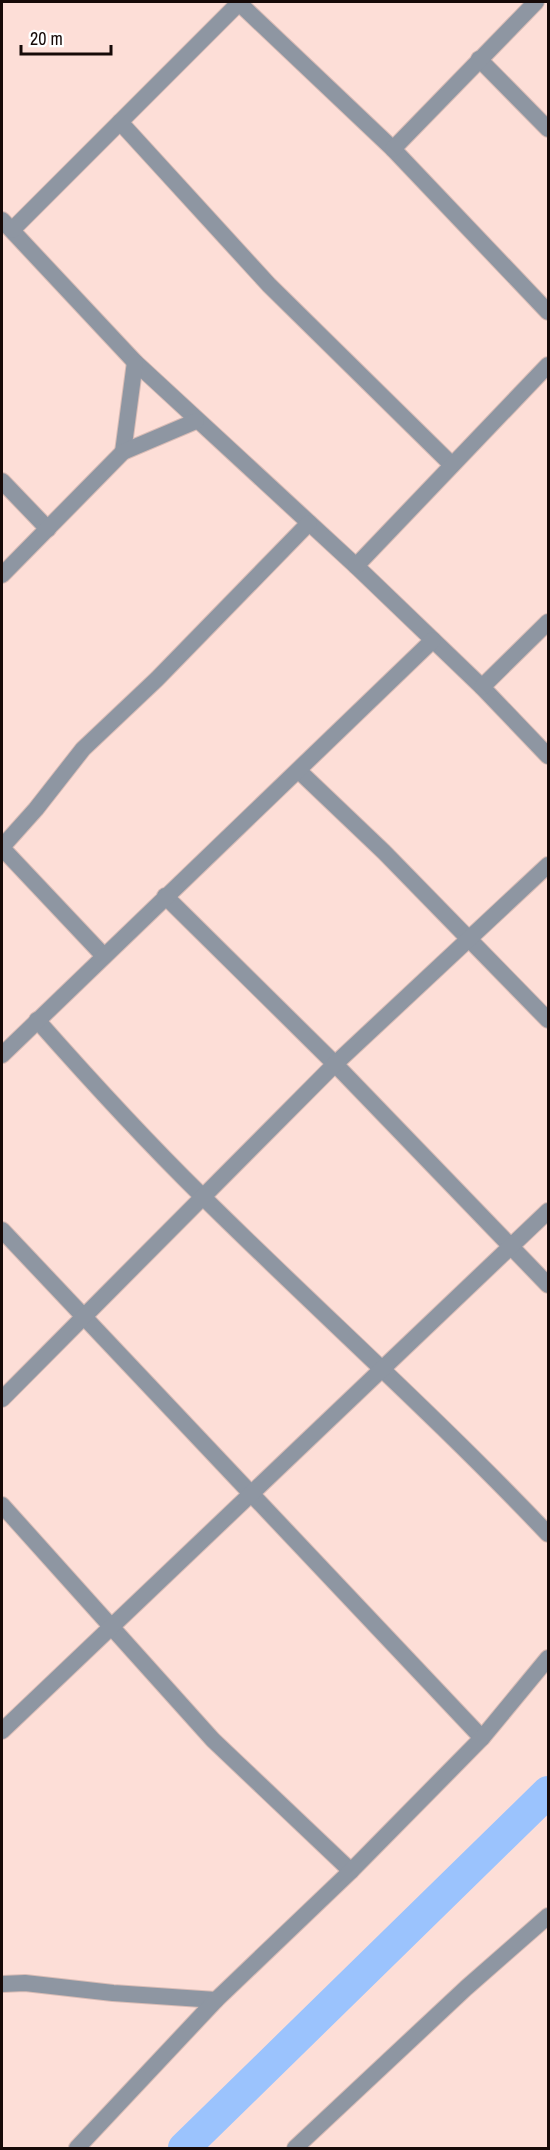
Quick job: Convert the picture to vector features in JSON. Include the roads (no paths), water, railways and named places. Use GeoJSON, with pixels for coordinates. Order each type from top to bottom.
{"type":"FeatureCollection","features":[{"type":"Feature","properties":{"kind":"street"},"geometry":{"type":"LineString","coordinates":[[549,312],[393,149],[239,2],[120,122],[7,225],[135,362],[196,421],[356,566],[482,687],[549,756]]}},
{"type":"Feature","properties":{"kind":"street"},"geometry":{"type":"LineString","coordinates":[[393,149],[536,2]]}},
{"type":"Feature","properties":{"kind":"street"},"geometry":{"type":"LineString","coordinates":[[479,59],[549,129]]}},
{"type":"Feature","properties":{"kind":"street"},"geometry":{"type":"LineString","coordinates":[[120,122],[269,285],[452,465]]}},
{"type":"Feature","properties":{"kind":"street"},"geometry":{"type":"LineString","coordinates":[[123,452],[135,362]]}},
{"type":"Feature","properties":{"kind":"street"},"geometry":{"type":"LineString","coordinates":[[356,566],[549,365]]}},
{"type":"Feature","properties":{"kind":"street"},"geometry":{"type":"LineString","coordinates":[[2,575],[123,452],[196,421]]}},
{"type":"Feature","properties":{"kind":"street"},"geometry":{"type":"LineString","coordinates":[[2,481],[48,529]]}},
{"type":"Feature","properties":{"kind":"street"},"geometry":{"type":"LineString","coordinates":[[103,955],[2,848],[36,809],[83,748],[157,679],[309,523]]}},
{"type":"Feature","properties":{"kind":"street"},"geometry":{"type":"LineString","coordinates":[[482,687],[549,622]]}},
{"type":"Feature","properties":{"kind":"street"},"geometry":{"type":"LineString","coordinates":[[2,1055],[103,955],[299,771],[433,640]]}},
{"type":"Feature","properties":{"kind":"street"},"geometry":{"type":"LineString","coordinates":[[299,771],[549,1020]]}},
{"type":"Feature","properties":{"kind":"street"},"geometry":{"type":"LineString","coordinates":[[2,1399],[335,1064],[549,866]]}},
{"type":"Feature","properties":{"kind":"street"},"geometry":{"type":"LineString","coordinates":[[165,896],[335,1064],[549,1285]]}},
{"type":"Feature","properties":{"kind":"street"},"geometry":{"type":"LineString","coordinates":[[37,1020],[118,1110],[202,1196],[383,1368],[549,1534]]}},
{"type":"Feature","properties":{"kind":"street"},"geometry":{"type":"LineString","coordinates":[[2,1731],[549,1211]]}},
{"type":"Feature","properties":{"kind":"street"},"geometry":{"type":"LineString","coordinates":[[2,1230],[482,1738]]}},
{"type":"Feature","properties":{"kind":"street"},"geometry":{"type":"LineString","coordinates":[[2,1505],[112,1626],[154,1678],[213,1740],[351,1871]]}},
{"type":"Feature","properties":{"kind":"street"},"geometry":{"type":"LineString","coordinates":[[77,2148],[216,2000],[351,1871],[482,1738],[549,1658]]}},
{"type":"Feature","properties":{"kind":"street"},"geometry":{"type":"LineString","coordinates":[[295,2148],[466,1988],[549,1916]]}},
{"type":"Feature","properties":{"kind":"street"},"geometry":{"type":"LineString","coordinates":[[2,1984],[25,1983],[113,1993],[216,2000]]}},
{"type":"Feature","properties":{"kind":"waterway"},"geometry":{"type":"LineString","coordinates":[[184,2148],[548,1792]]}}]}
